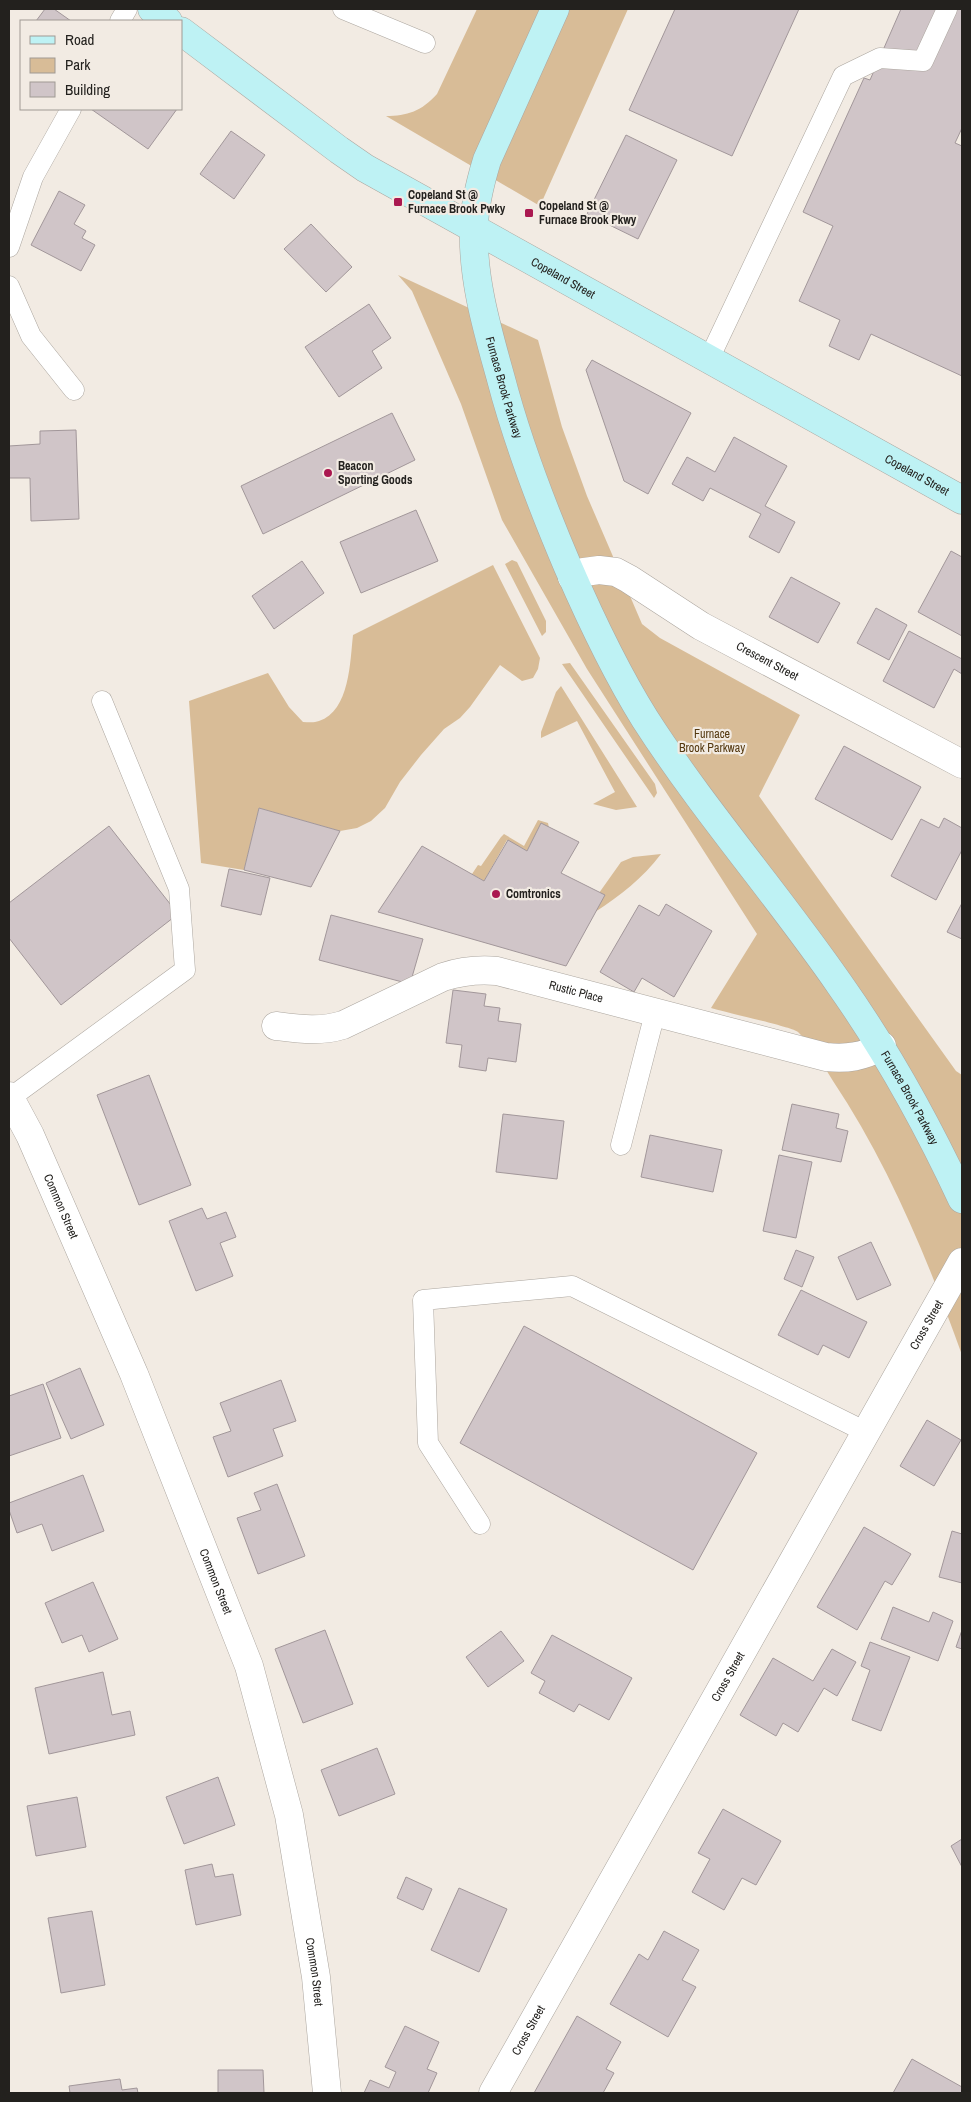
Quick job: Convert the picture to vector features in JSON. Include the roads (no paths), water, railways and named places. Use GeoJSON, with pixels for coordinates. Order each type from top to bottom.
{"type":"FeatureCollection","features":[{"type":"Feature","properties":{"kind":"main road"},"geometry":{"type":"LineString","coordinates":[[152,9],[167,20]]}},
{"type":"Feature","properties":{"kind":"main road","name":"Furnace Brook Parkway"},"geometry":{"type":"LineString","coordinates":[[555,9],[487,160],[479,187],[474,230],[478,281],[507,403],[530,473],[572,577],[610,657],[646,721],[840,984],[882,1046],[922,1116],[962,1199]]}},
{"type":"Feature","properties":{"kind":"main road","name":"Copeland Street"},"geometry":{"type":"LineString","coordinates":[[182,33],[365,168],[962,500]]}},
{"type":"Feature","properties":{"kind":"street","name":"Crescent Street"},"geometry":{"type":"LineString","coordinates":[[572,577],[592,571],[616,572],[696,624],[962,764]]}},
{"type":"Feature","properties":{"kind":"street","name":"Rustic Place"},"geometry":{"type":"LineString","coordinates":[[276,1026],[312,1030],[329,1029],[343,1025],[443,977],[460,971],[478,969],[497,971],[826,1057],[857,1057],[870,1053],[882,1046]]}},
{"type":"Feature","properties":{"kind":"street","name":"Common Street"},"geometry":{"type":"LineString","coordinates":[[9,1097],[30,1135],[134,1374],[249,1666],[289,1815],[316,1977],[327,2093]]}},
{"type":"Feature","properties":{"kind":"street","name":"Cross Street"},"geometry":{"type":"LineString","coordinates":[[493,2093],[962,1262]]}},
{"type":"Feature","properties":{"kind":"lane"},"geometry":{"type":"LineString","coordinates":[[121,20],[127,9]]}},
{"type":"Feature","properties":{"kind":"lane"},"geometry":{"type":"LineString","coordinates":[[343,9],[424,43]]}},
{"type":"Feature","properties":{"kind":"lane"},"geometry":{"type":"LineString","coordinates":[[709,359],[843,76],[880,58],[923,61],[947,9]]}},
{"type":"Feature","properties":{"kind":"lane"},"geometry":{"type":"LineString","coordinates":[[9,247],[33,177],[70,110]]}},
{"type":"Feature","properties":{"kind":"lane"},"geometry":{"type":"LineString","coordinates":[[9,286],[31,336],[74,390]]}},
{"type":"Feature","properties":{"kind":"lane"},"geometry":{"type":"LineString","coordinates":[[9,1097],[185,970],[180,889],[102,702]]}},
{"type":"Feature","properties":{"kind":"lane"},"geometry":{"type":"LineString","coordinates":[[621,1145],[655,1013]]}},
{"type":"Feature","properties":{"kind":"lane"},"geometry":{"type":"LineString","coordinates":[[480,1524],[428,1443],[423,1300],[572,1286],[866,1432]]}},
{"type":"Feature","properties":{"kind":"place","name":"Copeland St @ Furnace Brook Pwky"},"geometry":{"type":"Point","coordinates":[398,202]}},
{"type":"Feature","properties":{"kind":"place","name":"Copeland St @ Furnace Brook Pkwy"},"geometry":{"type":"Point","coordinates":[529,213]}},
{"type":"Feature","properties":{"kind":"place","name":"Beacon Sporting Goods"},"geometry":{"type":"Point","coordinates":[328,473]}},
{"type":"Feature","properties":{"kind":"place","name":"Comtronics"},"geometry":{"type":"Point","coordinates":[496,894]}}]}
